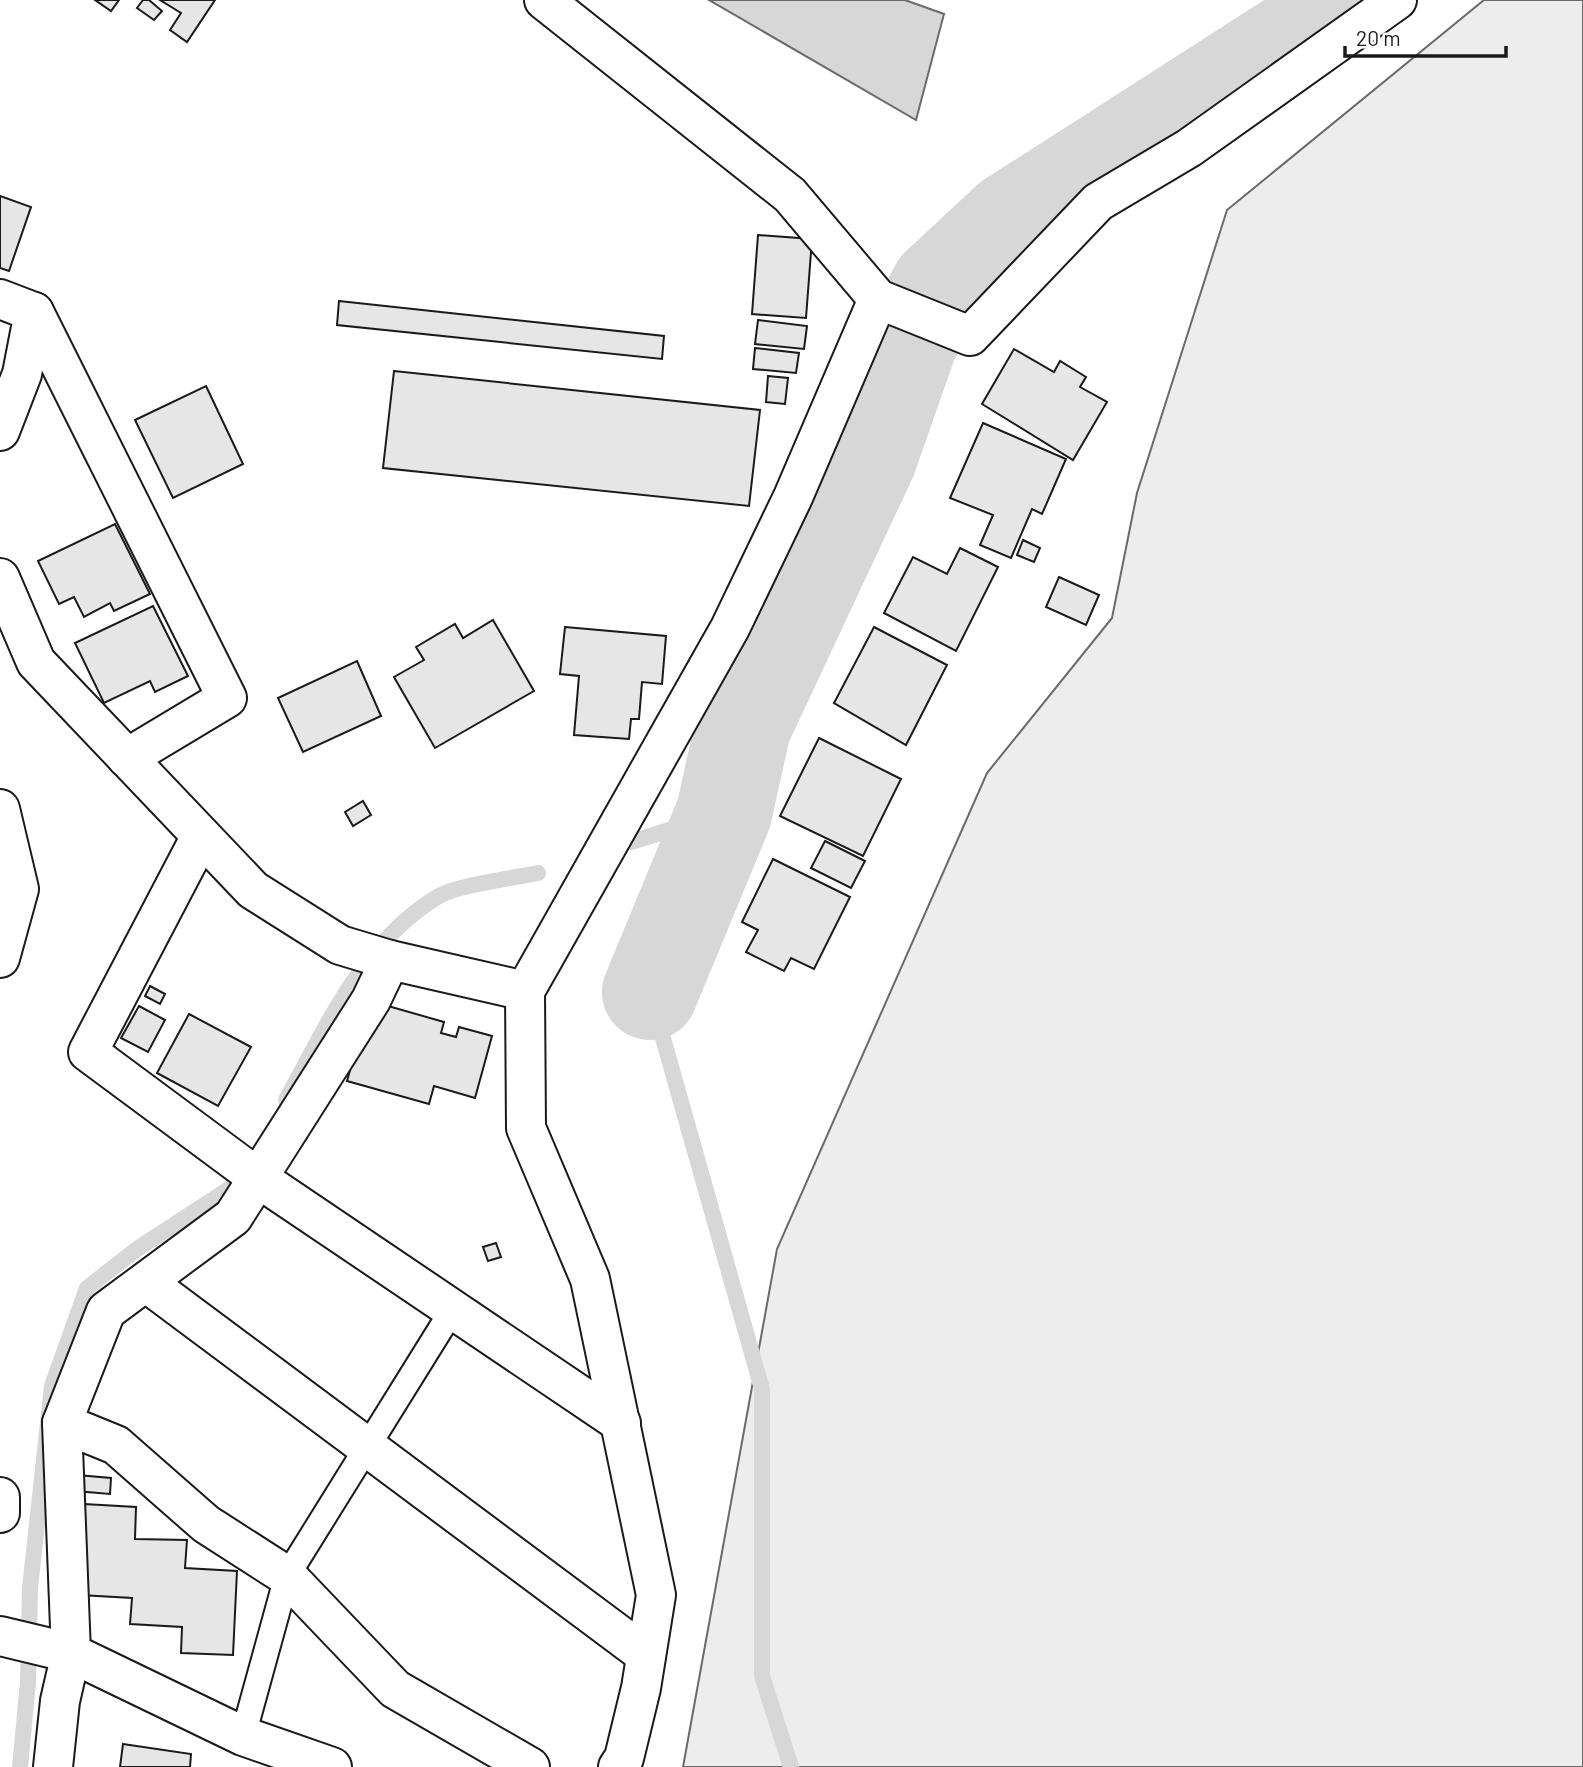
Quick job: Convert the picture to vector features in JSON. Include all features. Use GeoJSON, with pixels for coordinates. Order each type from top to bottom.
{"type":"FeatureCollection","features":[{"type":"Feature","properties":{"kind":"street"},"geometry":{"type":"LineString","coordinates":[[544,0],[790,195],[878,299],[970,336],[1098,202],[1189,148],[1397,0]]}},
{"type":"Feature","properties":{"kind":"street"},"geometry":{"type":"LineString","coordinates":[[618,1767],[624,1758],[656,1595],[590,1279],[526,1128],[525,991],[730,628],[793,497],[878,299]]}},
{"type":"Feature","properties":{"kind":"street"},"geometry":{"type":"LineString","coordinates":[[0,431],[22,374],[17,306]]}},
{"type":"Feature","properties":{"kind":"street"},"geometry":{"type":"LineString","coordinates":[[17,306],[227,698],[127,758]]}},
{"type":"Feature","properties":{"kind":"street"},"geometry":{"type":"LineString","coordinates":[[0,578],[36,662],[253,890],[340,945],[390,960],[525,991]]}},
{"type":"Feature","properties":{"kind":"street"},"geometry":{"type":"LineString","coordinates":[[0,809],[19,889],[0,958]]}},
{"type":"Feature","properties":{"kind":"street"},"geometry":{"type":"LineString","coordinates":[[201,836],[88,1052],[258,1178],[621,1423]]}},
{"type":"Feature","properties":{"kind":"street"},"geometry":{"type":"LineString","coordinates":[[53,1767],[60,1700],[71,1653],[62,1423],[106,1311],[233,1217],[372,1000],[390,960]]}},
{"type":"Feature","properties":{"kind":"street"},"geometry":{"type":"LineString","coordinates":[[147,1283],[646,1655]]}},
{"type":"Feature","properties":{"kind":"street"},"geometry":{"type":"LineString","coordinates":[[62,1423],[116,1444],[205,1524],[287,1576],[395,1689],[530,1767]]}},
{"type":"Feature","properties":{"kind":"street"},"geometry":{"type":"LineString","coordinates":[[0,1497],[0,1513]]}},
{"type":"Feature","properties":{"kind":"street"},"geometry":{"type":"LineString","coordinates":[[0,1636],[71,1653],[243,1736],[312,1763]]}},
{"type":"Feature","properties":{"kind":"lane"},"geometry":{"type":"LineString","coordinates":[[243,1736],[287,1576],[453,1309]]}},
{"type":"Feature","properties":{"kind":"shaded area"},"geometry":{"type":"Polygon","coordinates":[[[709,0],[905,0],[944,14],[916,120],[709,0]]]}},
{"type":"Feature","properties":{"kind":"shaded area"},"geometry":{"type":"Polygon","coordinates":[[[1484,0],[1583,0],[1583,1767],[683,1767],[777,1249],[987,773],[1112,618],[1137,493],[1227,210],[1484,0]]]}},
{"type":"Feature","properties":{"kind":"building"},"geometry":{"type":"Polygon","coordinates":[[[95,0],[119,0],[111,11],[95,0]]]}},
{"type":"Feature","properties":{"kind":"building"},"geometry":{"type":"Polygon","coordinates":[[[143,0],[149,0],[162,11],[154,20],[137,8],[143,0]]]}},
{"type":"Feature","properties":{"kind":"building"},"geometry":{"type":"Polygon","coordinates":[[[160,0],[215,0],[187,42],[170,30],[181,13],[160,0]]]}},
{"type":"Feature","properties":{"kind":"building"},"geometry":{"type":"Polygon","coordinates":[[[0,196],[31,207],[9,271],[0,268],[0,196]]]}},
{"type":"Feature","properties":{"kind":"building"},"geometry":{"type":"Polygon","coordinates":[[[758,235],[812,239],[806,318],[752,314],[758,235]]]}},
{"type":"Feature","properties":{"kind":"building"},"geometry":{"type":"Polygon","coordinates":[[[339,301],[664,336],[662,359],[337,325],[339,301]]]}},
{"type":"Feature","properties":{"kind":"building"},"geometry":{"type":"Polygon","coordinates":[[[758,320],[807,326],[804,349],[755,344],[758,320]]]}},
{"type":"Feature","properties":{"kind":"building"},"geometry":{"type":"Polygon","coordinates":[[[755,348],[799,353],[796,373],[753,369],[755,348]]]}},
{"type":"Feature","properties":{"kind":"building"},"geometry":{"type":"Polygon","coordinates":[[[1014,349],[1054,372],[1060,361],[1086,377],[1080,387],[1107,402],[1073,460],[982,404],[1014,349]]]}},
{"type":"Feature","properties":{"kind":"building"},"geometry":{"type":"Polygon","coordinates":[[[394,371],[760,410],[749,506],[383,468],[394,371]]]}},
{"type":"Feature","properties":{"kind":"building"},"geometry":{"type":"Polygon","coordinates":[[[768,376],[788,378],[785,404],[766,402],[768,376]]]}},
{"type":"Feature","properties":{"kind":"building"},"geometry":{"type":"Polygon","coordinates":[[[206,386],[243,464],[173,498],[135,420],[206,386]]]}},
{"type":"Feature","properties":{"kind":"building"},"geometry":{"type":"Polygon","coordinates":[[[983,423],[1066,459],[1042,514],[1032,509],[1011,558],[980,545],[993,515],[950,498],[983,423]]]}},
{"type":"Feature","properties":{"kind":"building"},"geometry":{"type":"Polygon","coordinates":[[[115,524],[150,594],[114,611],[110,603],[84,617],[74,597],[59,604],[38,561],[115,524]]]}},
{"type":"Feature","properties":{"kind":"building"},"geometry":{"type":"Polygon","coordinates":[[[1023,540],[1040,548],[1034,562],[1017,555],[1023,540]]]}},
{"type":"Feature","properties":{"kind":"building"},"geometry":{"type":"Polygon","coordinates":[[[960,548],[998,567],[956,651],[884,613],[913,557],[947,574],[960,548]]]}},
{"type":"Feature","properties":{"kind":"building"},"geometry":{"type":"Polygon","coordinates":[[[1059,577],[1099,595],[1086,625],[1046,607],[1059,577]]]}},
{"type":"Feature","properties":{"kind":"building"},"geometry":{"type":"Polygon","coordinates":[[[153,606],[188,676],[155,692],[150,681],[104,703],[75,643],[153,606]]]}},
{"type":"Feature","properties":{"kind":"building"},"geometry":{"type":"Polygon","coordinates":[[[493,620],[534,691],[435,748],[394,677],[424,660],[416,647],[455,624],[463,638],[493,620]]]}},
{"type":"Feature","properties":{"kind":"building"},"geometry":{"type":"Polygon","coordinates":[[[565,627],[666,636],[662,684],[642,682],[639,719],[631,719],[629,739],[574,735],[579,676],[560,674],[565,627]]]}},
{"type":"Feature","properties":{"kind":"building"},"geometry":{"type":"Polygon","coordinates":[[[874,627],[947,665],[906,745],[834,703],[874,627]]]}},
{"type":"Feature","properties":{"kind":"building"},"geometry":{"type":"Polygon","coordinates":[[[357,661],[381,716],[303,752],[278,698],[357,661]]]}},
{"type":"Feature","properties":{"kind":"building"},"geometry":{"type":"Polygon","coordinates":[[[819,738],[901,779],[863,856],[780,816],[819,738]]]}},
{"type":"Feature","properties":{"kind":"building"},"geometry":{"type":"Polygon","coordinates":[[[363,801],[371,815],[353,826],[345,812],[363,801]]]}},
{"type":"Feature","properties":{"kind":"building"},"geometry":{"type":"Polygon","coordinates":[[[825,841],[865,861],[851,888],[811,868],[825,841]]]}},
{"type":"Feature","properties":{"kind":"building"},"geometry":{"type":"Polygon","coordinates":[[[773,859],[850,897],[814,969],[791,958],[784,971],[746,952],[758,930],[742,922],[773,859]]]}},
{"type":"Feature","properties":{"kind":"building"},"geometry":{"type":"Polygon","coordinates":[[[150,986],[165,994],[160,1004],[145,996],[150,986]]]}},
{"type":"Feature","properties":{"kind":"building"},"geometry":{"type":"Polygon","coordinates":[[[374,1002],[444,1022],[441,1033],[456,1037],[459,1027],[492,1036],[475,1098],[434,1086],[429,1104],[347,1081],[362,1027],[374,1002]]]}},
{"type":"Feature","properties":{"kind":"building"},"geometry":{"type":"Polygon","coordinates":[[[139,1006],[165,1020],[148,1052],[121,1038],[139,1006]]]}},
{"type":"Feature","properties":{"kind":"building"},"geometry":{"type":"Polygon","coordinates":[[[189,1014],[251,1047],[218,1106],[157,1073],[189,1014]]]}},
{"type":"Feature","properties":{"kind":"building"},"geometry":{"type":"Polygon","coordinates":[[[496,1243],[501,1257],[488,1261],[483,1247],[496,1243]]]}},
{"type":"Feature","properties":{"kind":"building"},"geometry":{"type":"Polygon","coordinates":[[[77,1475],[111,1478],[110,1494],[75,1491],[77,1475]]]}},
{"type":"Feature","properties":{"kind":"building"},"geometry":{"type":"Polygon","coordinates":[[[84,1504],[136,1507],[135,1539],[187,1540],[185,1568],[237,1571],[233,1655],[181,1653],[182,1627],[130,1624],[132,1598],[80,1595],[84,1504]]]}},
{"type":"Feature","properties":{"kind":"building"},"geometry":{"type":"Polygon","coordinates":[[[123,1744],[191,1754],[190,1767],[120,1767],[123,1744]]]}},
{"type":"Feature","properties":{"kind":"waterway"},"geometry":{"type":"LineString","coordinates":[[650,992],[724,813],[743,727],[869,458],[910,341],[938,287],[1010,220],[1353,0]]}},
{"type":"Feature","properties":{"kind":"waterway"},"geometry":{"type":"LineString","coordinates":[[631,842],[724,813]]}},
{"type":"Feature","properties":{"kind":"waterway"},"geometry":{"type":"LineString","coordinates":[[286,1100],[349,987],[389,936],[412,915],[448,892],[538,873]]}},
{"type":"Feature","properties":{"kind":"waterway"},"geometry":{"type":"LineString","coordinates":[[650,992],[762,1389],[762,1676],[791,1767]]}},
{"type":"Feature","properties":{"kind":"waterway"},"geometry":{"type":"LineString","coordinates":[[20,1767],[28,1682],[30,1588],[52,1386],[87,1288],[137,1249],[229,1189],[241,1173]]}}]}
